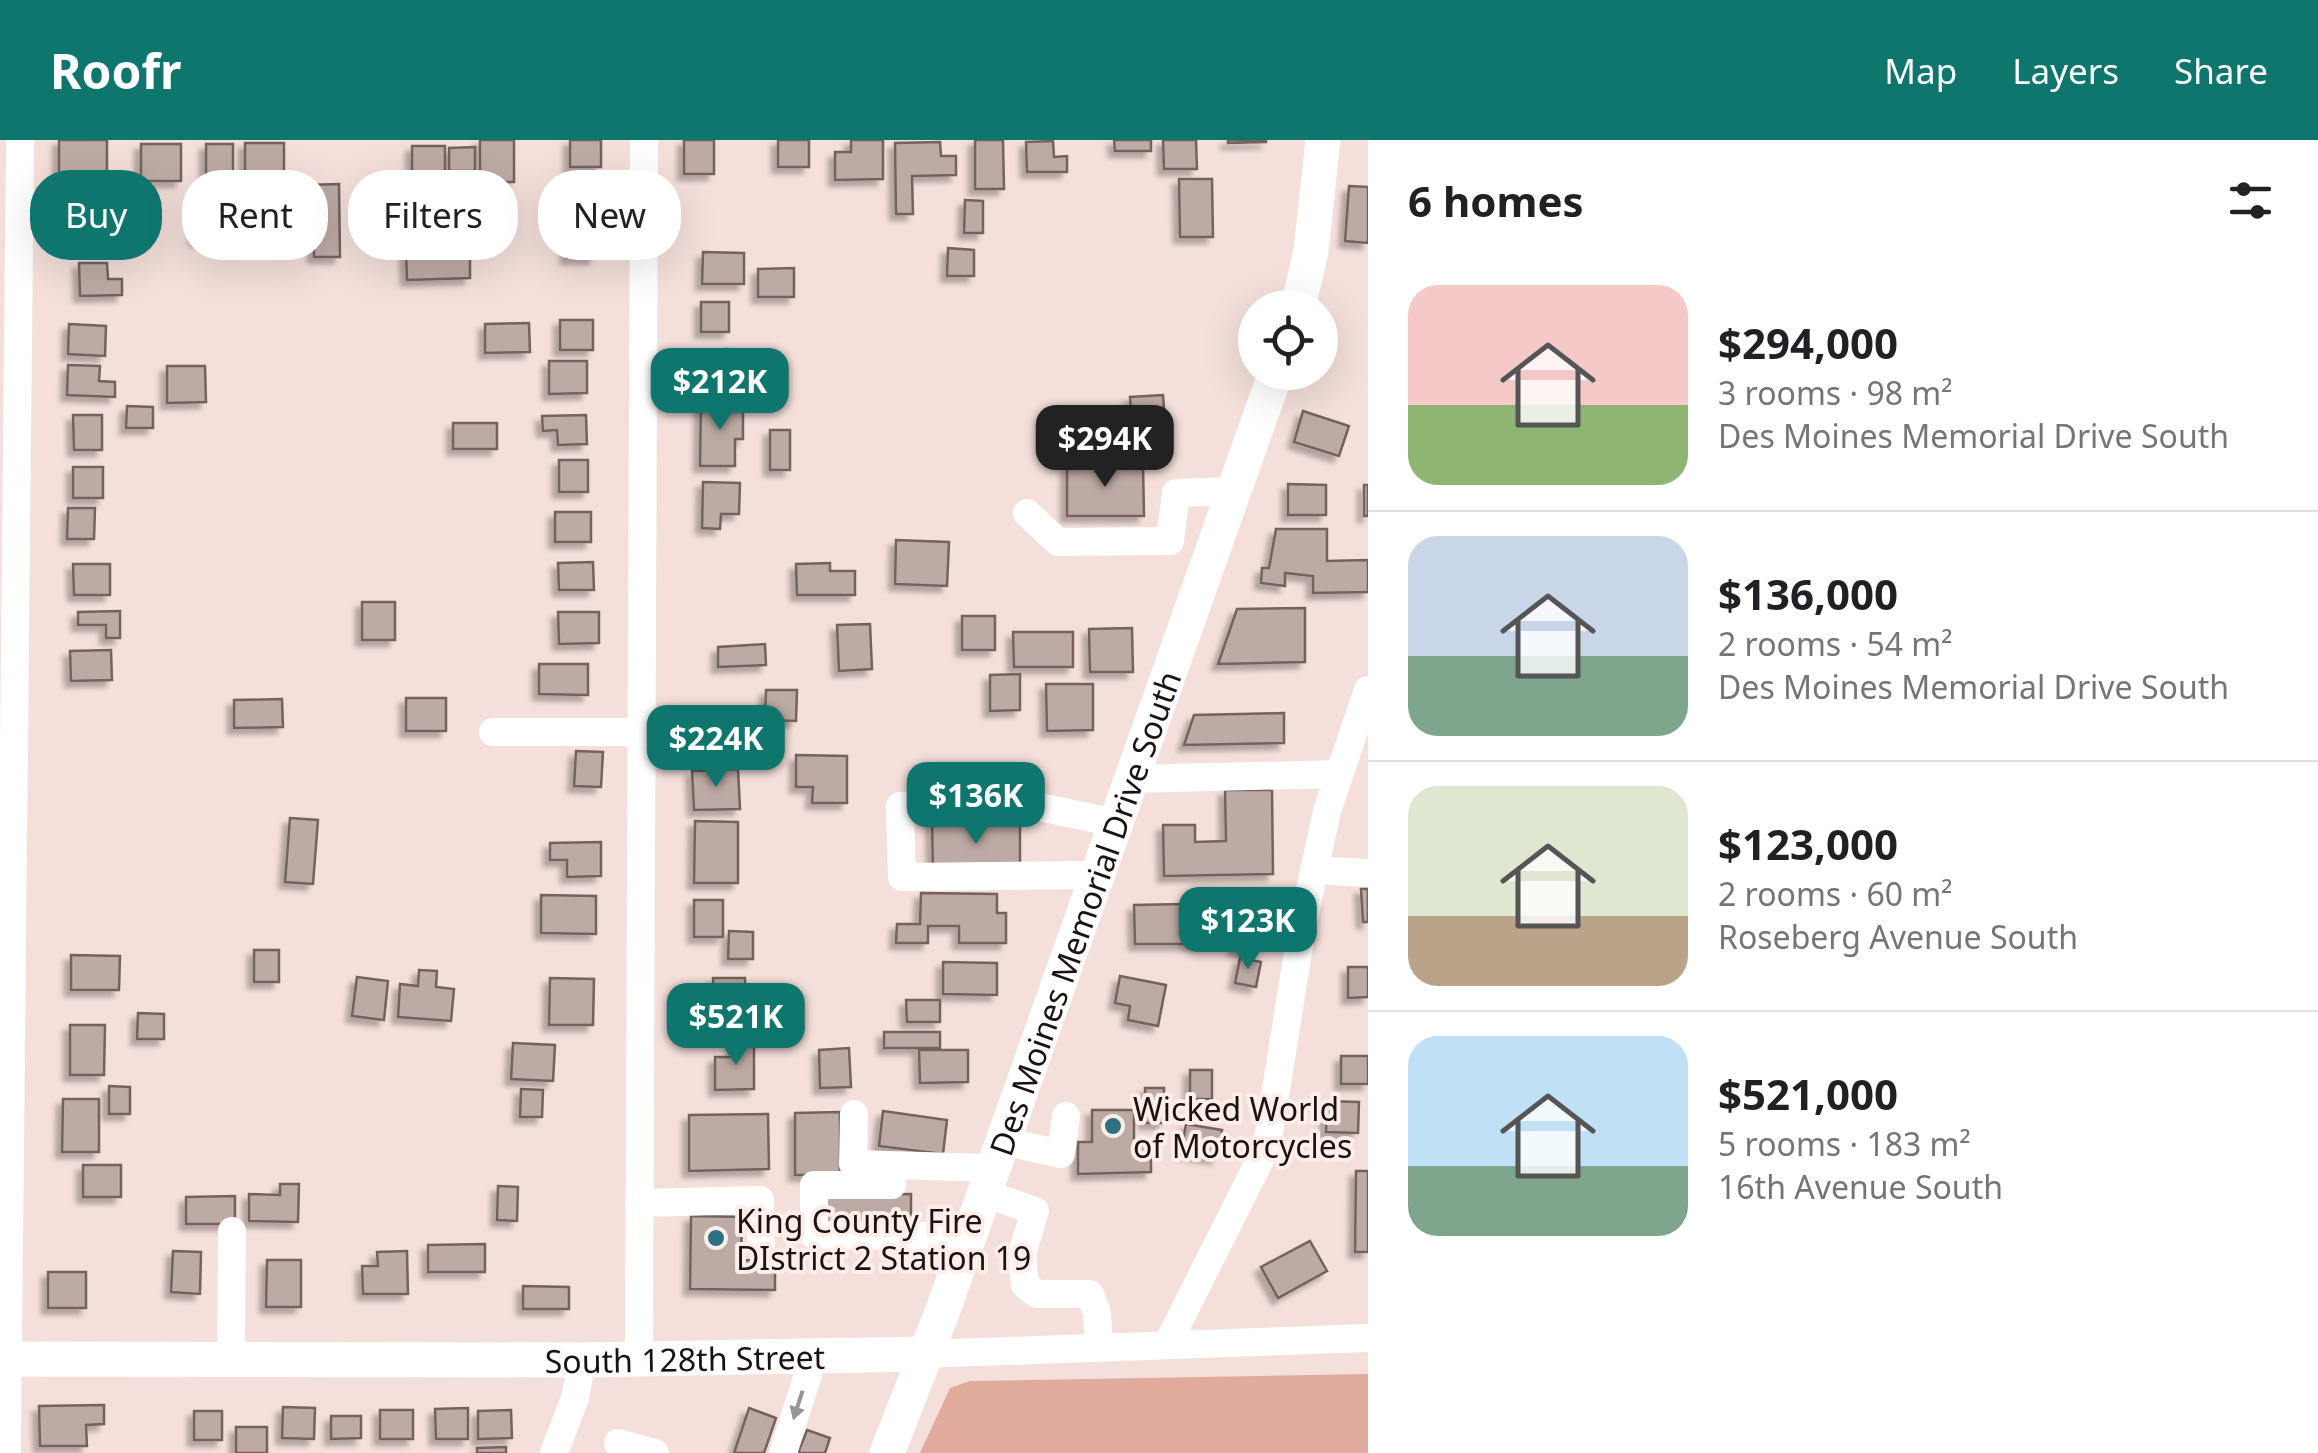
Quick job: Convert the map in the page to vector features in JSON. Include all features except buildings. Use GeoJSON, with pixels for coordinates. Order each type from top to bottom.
{"type":"FeatureCollection","features":[{"type":"Feature","properties":{"kind":"main road"},"geometry":{"type":"LineString","coordinates":[[1302,290],[1314,233],[1323,140]]}},
{"type":"Feature","properties":{"kind":"main road","name":"Des Moines Memorial Drive South"},"geometry":{"type":"LineString","coordinates":[[887,1453],[969,1236],[1270,390]]}},
{"type":"Feature","properties":{"kind":"main road","name":"South 128th Street"},"geometry":{"type":"LineString","coordinates":[[4,1359],[582,1360],[638,1356],[924,1354]]}},
{"type":"Feature","properties":{"kind":"street"},"geometry":{"type":"LineString","coordinates":[[7,1453],[7,733],[20,140]]}},
{"type":"Feature","properties":{"kind":"street"},"geometry":{"type":"LineString","coordinates":[[638,1356],[644,140]]}},
{"type":"Feature","properties":{"kind":"street"},"geometry":{"type":"LineString","coordinates":[[1170,541],[1176,493],[1234,491]]}},
{"type":"Feature","properties":{"kind":"street"},"geometry":{"type":"LineString","coordinates":[[1027,513],[1058,542],[1170,541],[1213,550]]}},
{"type":"Feature","properties":{"kind":"street"},"geometry":{"type":"LineString","coordinates":[[1167,1345],[1267,1146],[1314,870],[1339,774],[1368,690]]}},
{"type":"Feature","properties":{"kind":"street"},"geometry":{"type":"LineString","coordinates":[[493,732],[642,732]]}},
{"type":"Feature","properties":{"kind":"street"},"geometry":{"type":"LineString","coordinates":[[1131,779],[1339,774]]}},
{"type":"Feature","properties":{"kind":"street"},"geometry":{"type":"LineString","coordinates":[[1097,875],[902,877],[900,806],[1030,805],[1116,823]]}},
{"type":"Feature","properties":{"kind":"street"},"geometry":{"type":"LineString","coordinates":[[1314,870],[1368,873]]}},
{"type":"Feature","properties":{"kind":"street"},"geometry":{"type":"LineString","coordinates":[[854,1114],[853,1164],[993,1167],[1061,1154],[1066,1116]]}},
{"type":"Feature","properties":{"kind":"street"},"geometry":{"type":"LineString","coordinates":[[993,1167],[1035,1210],[1022,1254],[1026,1286],[1037,1294],[1090,1294],[1098,1313],[1099,1347]]}},
{"type":"Feature","properties":{"kind":"street"},"geometry":{"type":"LineString","coordinates":[[892,1185],[814,1185],[814,1235],[969,1236]]}},
{"type":"Feature","properties":{"kind":"street"},"geometry":{"type":"LineString","coordinates":[[639,1203],[760,1200],[761,1243]]}},
{"type":"Feature","properties":{"kind":"street"},"geometry":{"type":"LineString","coordinates":[[231,1358],[232,1231]]}},
{"type":"Feature","properties":{"kind":"street","name":"South 128th Street"},"geometry":{"type":"LineString","coordinates":[[924,1354],[1368,1338]]}},
{"type":"Feature","properties":{"kind":"street"},"geometry":{"type":"LineString","coordinates":[[783,1453],[814,1356]]}},
{"type":"Feature","properties":{"kind":"street"},"geometry":{"type":"LineString","coordinates":[[554,1453],[576,1398],[582,1360]]}},
{"type":"Feature","properties":{"kind":"street"},"geometry":{"type":"LineString","coordinates":[[618,1443],[655,1453]]}},
{"type":"Feature","properties":{"kind":"shaded area"},"geometry":{"type":"Polygon","coordinates":[[[1368,1374],[1368,1453],[920,1453],[950,1388],[970,1381],[1368,1374]]]}},
{"type":"Feature","properties":{"kind":"place","name":"Wicked World of Motorcycles"},"geometry":{"type":"Point","coordinates":[1113,1126]}},
{"type":"Feature","properties":{"kind":"place","name":"King County Fire DIstrict 2 Station 19"},"geometry":{"type":"Point","coordinates":[716,1238]}}]}
